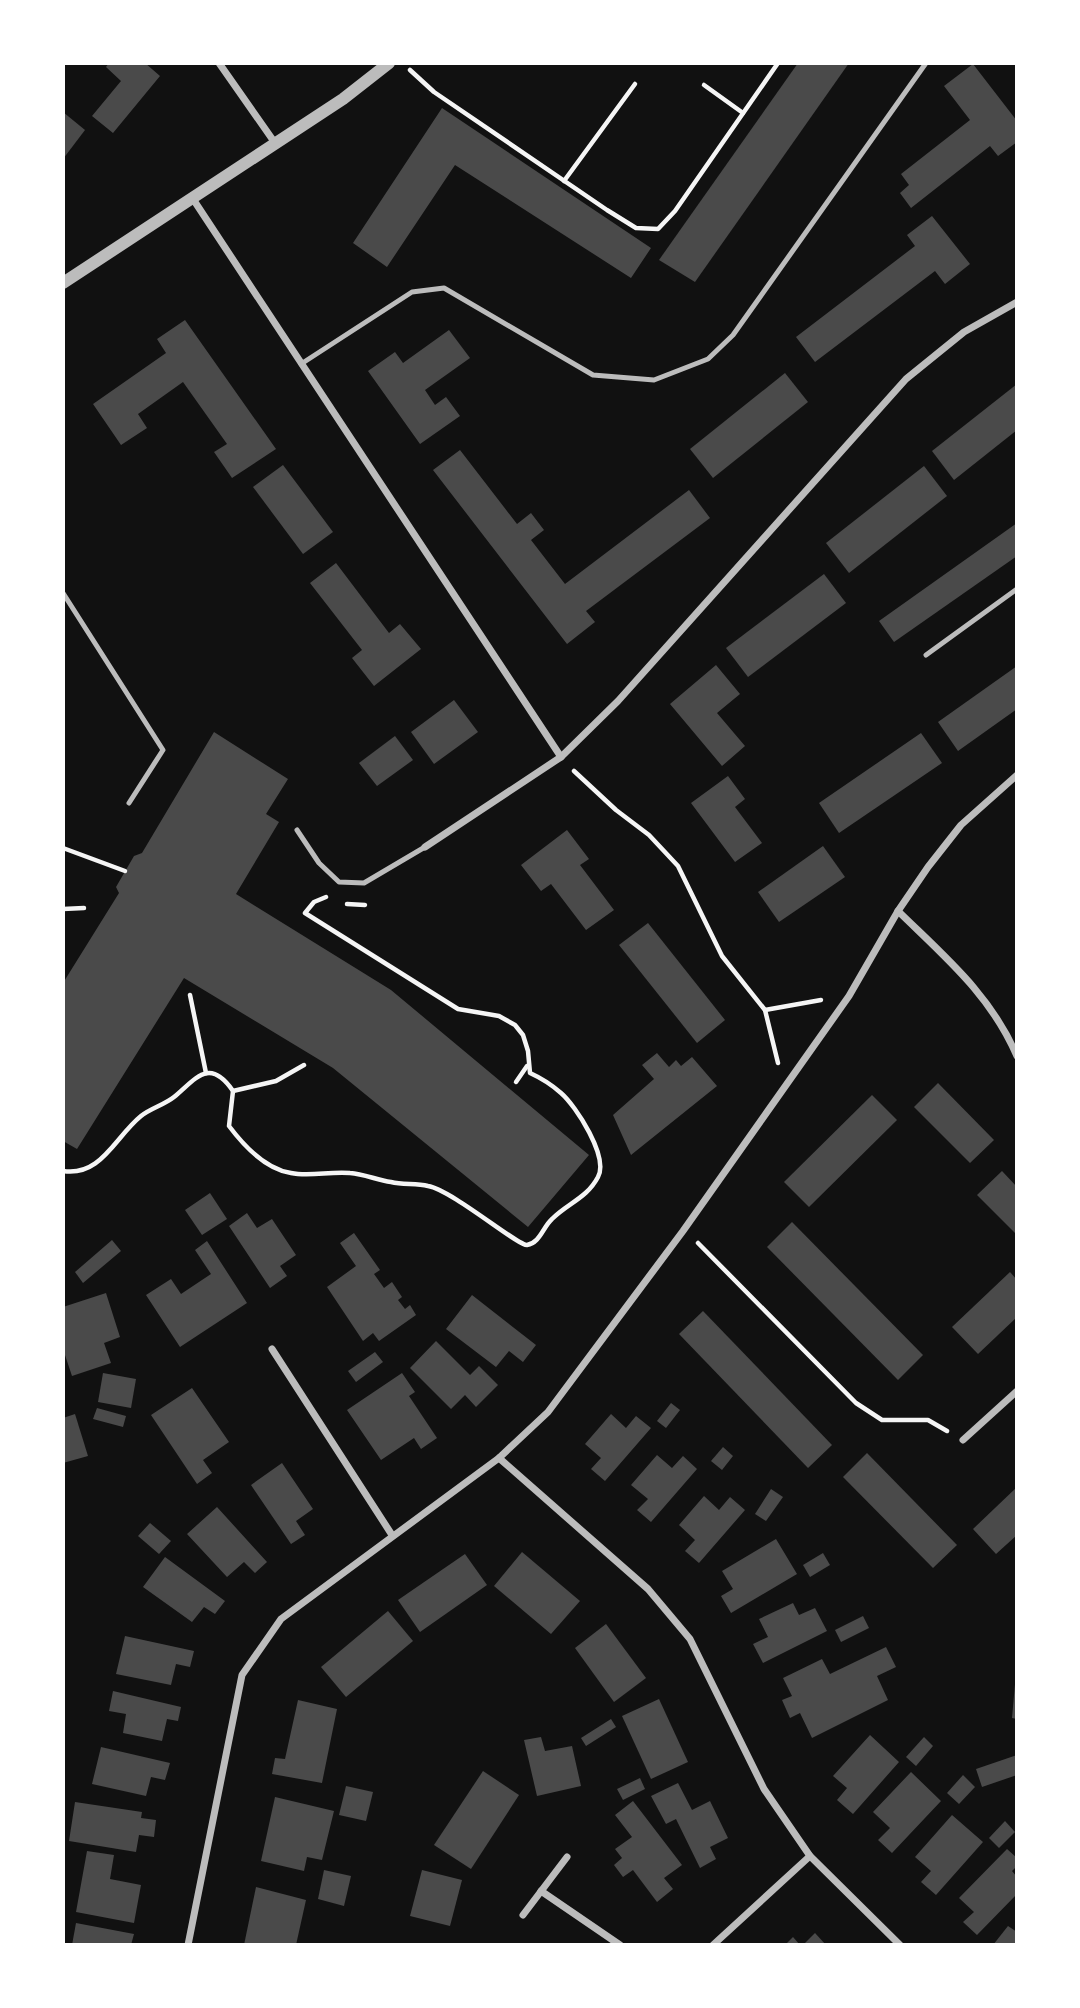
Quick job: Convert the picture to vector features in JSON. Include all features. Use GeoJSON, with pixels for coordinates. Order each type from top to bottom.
{"type":"FeatureCollection","features":[{"type":"Feature","properties":{"kind":"street"},"geometry":{"type":"LineString","coordinates":[[219,63],[275,143]]}},
{"type":"Feature","properties":{"kind":"street"},"geometry":{"type":"LineString","coordinates":[[63,283],[343,99],[389,63]]}},
{"type":"Feature","properties":{"kind":"street"},"geometry":{"type":"LineString","coordinates":[[193,199],[561,757]]}},
{"type":"Feature","properties":{"kind":"street"},"geometry":{"type":"LineString","coordinates":[[425,847],[561,757],[618,701],[906,379],[964,332],[1017,302]]}},
{"type":"Feature","properties":{"kind":"street"},"geometry":{"type":"LineString","coordinates":[[188,1945],[242,1675],[281,1619],[391,1535],[499,1458],[548,1412],[683,1231],[849,996],[898,911],[961,825],[1017,775]]}},
{"type":"Feature","properties":{"kind":"street"},"geometry":{"type":"LineString","coordinates":[[898,911],[976,988],[1002,1023],[1017,1056]]}},
{"type":"Feature","properties":{"kind":"street"},"geometry":{"type":"LineString","coordinates":[[272,1349],[391,1535]]}},
{"type":"Feature","properties":{"kind":"street"},"geometry":{"type":"LineString","coordinates":[[963,1440],[1017,1391]]}},
{"type":"Feature","properties":{"kind":"street"},"geometry":{"type":"LineString","coordinates":[[499,1458],[648,1589],[690,1639],[764,1789],[810,1856],[900,1945]]}},
{"type":"Feature","properties":{"kind":"street"},"geometry":{"type":"LineString","coordinates":[[712,1945],[810,1856]]}},
{"type":"Feature","properties":{"kind":"street"},"geometry":{"type":"LineString","coordinates":[[523,1914],[567,1857]]}},
{"type":"Feature","properties":{"kind":"street"},"geometry":{"type":"LineString","coordinates":[[541,1891],[620,1945]]}},
{"type":"Feature","properties":{"kind":"lane"},"geometry":{"type":"LineString","coordinates":[[301,364],[412,292],[444,288],[593,375],[654,380],[708,359],[733,335],[926,63]]}},
{"type":"Feature","properties":{"kind":"lane"},"geometry":{"type":"LineString","coordinates":[[926,655],[1017,589]]}},
{"type":"Feature","properties":{"kind":"lane"},"geometry":{"type":"LineString","coordinates":[[63,593],[163,750],[129,803]]}},
{"type":"Feature","properties":{"kind":"lane"},"geometry":{"type":"LineString","coordinates":[[297,830],[302,842],[339,882],[364,883],[425,847]]}},
{"type":"Feature","properties":{"kind":"path"},"geometry":{"type":"LineString","coordinates":[[403,63],[434,92],[636,228],[658,229],[675,211],[778,63]]}},
{"type":"Feature","properties":{"kind":"path"},"geometry":{"type":"LineString","coordinates":[[564,181],[635,84]]}},
{"type":"Feature","properties":{"kind":"path"},"geometry":{"type":"LineString","coordinates":[[704,85],[743,113]]}},
{"type":"Feature","properties":{"kind":"path"},"geometry":{"type":"LineString","coordinates":[[561,757],[649,835],[678,866],[722,956],[765,1010],[783,1088]]}},
{"type":"Feature","properties":{"kind":"path"},"geometry":{"type":"LineString","coordinates":[[564,780],[575,772]]}},
{"type":"Feature","properties":{"kind":"path"},"geometry":{"type":"LineString","coordinates":[[63,848],[125,871]]}},
{"type":"Feature","properties":{"kind":"path"},"geometry":{"type":"LineString","coordinates":[[63,1171],[82,1173],[96,1165],[140,1116],[172,1099],[193,1077],[206,1073],[225,1079],[233,1091],[229,1126],[237,1138],[271,1166],[291,1173],[348,1172],[391,1183],[430,1186],[460,1199],[505,1230],[517,1243],[527,1245],[537,1240],[552,1218],[590,1191],[600,1173],[600,1156],[573,1105],[561,1093],[530,1073],[528,1051],[523,1035],[516,1026],[499,1016],[458,1009],[305,913],[314,902],[324,897],[336,898]]}},
{"type":"Feature","properties":{"kind":"path"},"geometry":{"type":"LineString","coordinates":[[344,902],[352,906],[369,905]]}},
{"type":"Feature","properties":{"kind":"path"},"geometry":{"type":"LineString","coordinates":[[63,909],[84,908]]}},
{"type":"Feature","properties":{"kind":"path"},"geometry":{"type":"LineString","coordinates":[[190,995],[206,1073]]}},
{"type":"Feature","properties":{"kind":"path"},"geometry":{"type":"LineString","coordinates":[[765,1010],[849,996]]}},
{"type":"Feature","properties":{"kind":"path"},"geometry":{"type":"LineString","coordinates":[[233,1091],[276,1080],[304,1065]]}},
{"type":"Feature","properties":{"kind":"path"},"geometry":{"type":"LineString","coordinates":[[516,1082],[528,1065]]}},
{"type":"Feature","properties":{"kind":"path"},"geometry":{"type":"LineString","coordinates":[[683,1231],[708,1251],[856,1403],[882,1420],[928,1420],[963,1440]]}},
{"type":"Feature","properties":{"kind":"building"},"geometry":{"type":"Polygon","coordinates":[[[109,63],[145,63],[160,76],[113,133],[92,116],[121,81],[106,67],[109,63]]]}},
{"type":"Feature","properties":{"kind":"building"},"geometry":{"type":"Polygon","coordinates":[[[798,63],[849,63],[695,282],[659,260],[798,63]]]}},
{"type":"Feature","properties":{"kind":"building"},"geometry":{"type":"Polygon","coordinates":[[[973,64],[1017,121],[1017,142],[998,156],[990,146],[911,208],[900,193],[909,185],[901,174],[970,120],[944,86],[973,64]]]}},
{"type":"Feature","properties":{"kind":"building"},"geometry":{"type":"Polygon","coordinates":[[[442,108],[651,248],[631,278],[455,165],[387,267],[353,243],[442,108]]]}},
{"type":"Feature","properties":{"kind":"building"},"geometry":{"type":"Polygon","coordinates":[[[63,112],[85,130],[63,159],[63,112]]]}},
{"type":"Feature","properties":{"kind":"building"},"geometry":{"type":"Polygon","coordinates":[[[932,216],[970,264],[945,284],[935,271],[815,362],[796,337],[915,246],[907,235],[932,216]]]}},
{"type":"Feature","properties":{"kind":"building"},"geometry":{"type":"Polygon","coordinates":[[[185,320],[276,449],[232,478],[214,452],[227,444],[183,382],[138,414],[147,428],[121,445],[93,404],[166,353],[157,339],[185,320]]]}},
{"type":"Feature","properties":{"kind":"building"},"geometry":{"type":"Polygon","coordinates":[[[449,330],[470,358],[425,390],[435,405],[446,397],[460,416],[420,444],[368,371],[395,352],[403,363],[449,330]]]}},
{"type":"Feature","properties":{"kind":"building"},"geometry":{"type":"Polygon","coordinates":[[[785,373],[808,402],[713,478],[690,449],[785,373]]]}},
{"type":"Feature","properties":{"kind":"building"},"geometry":{"type":"Polygon","coordinates":[[[1017,384],[1017,430],[954,480],[932,451],[1017,384]]]}},
{"type":"Feature","properties":{"kind":"building"},"geometry":{"type":"Polygon","coordinates":[[[460,450],[517,524],[531,513],[544,530],[531,540],[565,584],[689,490],[710,518],[586,611],[595,622],[567,644],[433,470],[460,450]]]}},
{"type":"Feature","properties":{"kind":"building"},"geometry":{"type":"Polygon","coordinates":[[[283,465],[333,532],[303,554],[253,487],[283,465]]]}},
{"type":"Feature","properties":{"kind":"building"},"geometry":{"type":"Polygon","coordinates":[[[924,466],[947,496],[849,573],[826,543],[924,466]]]}},
{"type":"Feature","properties":{"kind":"building"},"geometry":{"type":"Polygon","coordinates":[[[1017,523],[1017,556],[894,642],[879,621],[1017,523]]]}},
{"type":"Feature","properties":{"kind":"building"},"geometry":{"type":"Polygon","coordinates":[[[336,563],[389,633],[400,624],[421,649],[374,686],[352,658],[362,650],[310,583],[336,563]]]}},
{"type":"Feature","properties":{"kind":"building"},"geometry":{"type":"Polygon","coordinates":[[[824,574],[846,603],[748,677],[726,648],[824,574]]]}},
{"type":"Feature","properties":{"kind":"building"},"geometry":{"type":"Polygon","coordinates":[[[716,665],[740,694],[717,713],[745,746],[722,766],[670,704],[716,665]]]}},
{"type":"Feature","properties":{"kind":"building"},"geometry":{"type":"Polygon","coordinates":[[[1017,666],[1017,709],[958,751],[938,722],[1017,666]]]}},
{"type":"Feature","properties":{"kind":"building"},"geometry":{"type":"Polygon","coordinates":[[[454,700],[478,732],[434,764],[411,732],[454,700]]]}},
{"type":"Feature","properties":{"kind":"building"},"geometry":{"type":"Polygon","coordinates":[[[214,732],[288,779],[266,814],[279,822],[236,894],[391,990],[589,1155],[528,1227],[333,1068],[184,978],[77,1149],[63,1141],[63,983],[119,893],[116,887],[134,856],[142,853],[214,732]]]}},
{"type":"Feature","properties":{"kind":"building"},"geometry":{"type":"Polygon","coordinates":[[[921,733],[942,763],[839,833],[819,803],[921,733]]]}},
{"type":"Feature","properties":{"kind":"building"},"geometry":{"type":"Polygon","coordinates":[[[395,736],[413,760],[377,786],[359,763],[395,736]]]}},
{"type":"Feature","properties":{"kind":"building"},"geometry":{"type":"Polygon","coordinates":[[[728,776],[745,799],[735,807],[762,843],[735,862],[691,803],[728,776]]]}},
{"type":"Feature","properties":{"kind":"building"},"geometry":{"type":"Polygon","coordinates":[[[567,830],[589,859],[580,865],[614,910],[586,930],[551,884],[541,891],[521,865],[567,830]]]}},
{"type":"Feature","properties":{"kind":"building"},"geometry":{"type":"Polygon","coordinates":[[[823,846],[845,877],[779,922],[758,892],[823,846]]]}},
{"type":"Feature","properties":{"kind":"building"},"geometry":{"type":"Polygon","coordinates":[[[648,923],[725,1020],[697,1043],[619,945],[648,923]]]}},
{"type":"Feature","properties":{"kind":"building"},"geometry":{"type":"Polygon","coordinates":[[[657,1053],[669,1067],[676,1060],[681,1066],[692,1057],[717,1086],[631,1155],[613,1115],[654,1079],[642,1065],[657,1053]]]}},
{"type":"Feature","properties":{"kind":"building"},"geometry":{"type":"Polygon","coordinates":[[[938,1083],[994,1140],[970,1163],[914,1107],[938,1083]]]}},
{"type":"Feature","properties":{"kind":"building"},"geometry":{"type":"Polygon","coordinates":[[[872,1095],[897,1120],[809,1207],[784,1182],[872,1095]]]}},
{"type":"Feature","properties":{"kind":"building"},"geometry":{"type":"Polygon","coordinates":[[[1002,1171],[1017,1187],[1017,1235],[977,1195],[1002,1171]]]}},
{"type":"Feature","properties":{"kind":"building"},"geometry":{"type":"Polygon","coordinates":[[[210,1193],[227,1219],[202,1235],[185,1210],[210,1193]]]}},
{"type":"Feature","properties":{"kind":"building"},"geometry":{"type":"Polygon","coordinates":[[[247,1213],[257,1228],[272,1219],[296,1255],[280,1266],[287,1276],[270,1288],[229,1226],[247,1213]]]}},
{"type":"Feature","properties":{"kind":"building"},"geometry":{"type":"Polygon","coordinates":[[[792,1222],[923,1355],[898,1380],[767,1247],[792,1222]]]}},
{"type":"Feature","properties":{"kind":"building"},"geometry":{"type":"Polygon","coordinates":[[[354,1233],[380,1270],[374,1274],[384,1288],[392,1282],[402,1297],[398,1300],[405,1309],[410,1305],[416,1315],[379,1341],[373,1333],[363,1341],[327,1287],[356,1266],[340,1243],[354,1233]]]}},
{"type":"Feature","properties":{"kind":"building"},"geometry":{"type":"Polygon","coordinates":[[[112,1240],[121,1251],[83,1283],[75,1272],[112,1240]]]}},
{"type":"Feature","properties":{"kind":"building"},"geometry":{"type":"Polygon","coordinates":[[[207,1241],[247,1303],[180,1347],[146,1295],[171,1279],[181,1294],[211,1274],[195,1250],[207,1241]]]}},
{"type":"Feature","properties":{"kind":"building"},"geometry":{"type":"Polygon","coordinates":[[[1010,1272],[1017,1280],[1017,1317],[978,1354],[952,1327],[1010,1272]]]}},
{"type":"Feature","properties":{"kind":"building"},"geometry":{"type":"Polygon","coordinates":[[[106,1293],[120,1337],[104,1343],[111,1363],[72,1376],[63,1349],[63,1307],[106,1293]]]}},
{"type":"Feature","properties":{"kind":"building"},"geometry":{"type":"Polygon","coordinates":[[[472,1295],[536,1345],[523,1362],[509,1351],[496,1367],[446,1329],[472,1295]]]}},
{"type":"Feature","properties":{"kind":"building"},"geometry":{"type":"Polygon","coordinates":[[[703,1311],[832,1445],[808,1468],[679,1334],[703,1311]]]}},
{"type":"Feature","properties":{"kind":"building"},"geometry":{"type":"Polygon","coordinates":[[[436,1341],[470,1375],[479,1366],[498,1385],[476,1407],[465,1395],[451,1409],[410,1368],[436,1341]]]}},
{"type":"Feature","properties":{"kind":"building"},"geometry":{"type":"Polygon","coordinates":[[[375,1352],[383,1362],[356,1382],[348,1371],[375,1352]]]}},
{"type":"Feature","properties":{"kind":"building"},"geometry":{"type":"Polygon","coordinates":[[[103,1373],[136,1379],[131,1408],[98,1402],[103,1373]]]}},
{"type":"Feature","properties":{"kind":"building"},"geometry":{"type":"Polygon","coordinates":[[[402,1373],[415,1392],[409,1396],[437,1438],[421,1449],[414,1438],[381,1460],[347,1410],[402,1373]]]}},
{"type":"Feature","properties":{"kind":"building"},"geometry":{"type":"Polygon","coordinates":[[[192,1388],[229,1442],[203,1460],[212,1473],[197,1484],[151,1415],[192,1388]]]}},
{"type":"Feature","properties":{"kind":"building"},"geometry":{"type":"Polygon","coordinates":[[[671,1403],[680,1410],[666,1428],[657,1421],[671,1403]]]}},
{"type":"Feature","properties":{"kind":"building"},"geometry":{"type":"Polygon","coordinates":[[[97,1408],[126,1416],[123,1427],[93,1419],[97,1408]]]}},
{"type":"Feature","properties":{"kind":"building"},"geometry":{"type":"Polygon","coordinates":[[[75,1414],[88,1456],[63,1463],[63,1418],[75,1414]]]}},
{"type":"Feature","properties":{"kind":"building"},"geometry":{"type":"Polygon","coordinates":[[[611,1414],[626,1428],[636,1416],[651,1428],[605,1481],[591,1469],[601,1458],[585,1444],[611,1414]]]}},
{"type":"Feature","properties":{"kind":"building"},"geometry":{"type":"Polygon","coordinates":[[[723,1447],[733,1456],[722,1470],[711,1461],[723,1447]]]}},
{"type":"Feature","properties":{"kind":"building"},"geometry":{"type":"Polygon","coordinates":[[[867,1453],[957,1545],[933,1568],[843,1477],[867,1453]]]}},
{"type":"Feature","properties":{"kind":"building"},"geometry":{"type":"Polygon","coordinates":[[[657,1455],[672,1468],[683,1456],[697,1469],[651,1522],[637,1510],[648,1499],[631,1485],[657,1455]]]}},
{"type":"Feature","properties":{"kind":"building"},"geometry":{"type":"Polygon","coordinates":[[[282,1463],[313,1509],[296,1521],[305,1535],[291,1544],[251,1485],[282,1463]]]}},
{"type":"Feature","properties":{"kind":"building"},"geometry":{"type":"Polygon","coordinates":[[[1017,1487],[1017,1535],[996,1554],[973,1529],[1017,1487]]]}},
{"type":"Feature","properties":{"kind":"building"},"geometry":{"type":"Polygon","coordinates":[[[771,1489],[783,1497],[766,1521],[755,1514],[771,1489]]]}},
{"type":"Feature","properties":{"kind":"building"},"geometry":{"type":"Polygon","coordinates":[[[704,1496],[719,1510],[730,1497],[745,1510],[699,1563],[685,1551],[695,1540],[679,1525],[704,1496]]]}},
{"type":"Feature","properties":{"kind":"building"},"geometry":{"type":"Polygon","coordinates":[[[217,1507],[267,1562],[255,1573],[244,1562],[227,1577],[187,1534],[217,1507]]]}},
{"type":"Feature","properties":{"kind":"building"},"geometry":{"type":"Polygon","coordinates":[[[150,1523],[171,1541],[159,1554],[138,1536],[150,1523]]]}},
{"type":"Feature","properties":{"kind":"building"},"geometry":{"type":"Polygon","coordinates":[[[776,1539],[797,1574],[731,1613],[721,1596],[733,1589],[722,1571],[776,1539]]]}},
{"type":"Feature","properties":{"kind":"building"},"geometry":{"type":"Polygon","coordinates":[[[522,1552],[580,1601],[551,1634],[494,1586],[522,1552]]]}},
{"type":"Feature","properties":{"kind":"building"},"geometry":{"type":"Polygon","coordinates":[[[823,1553],[830,1565],[810,1577],[803,1565],[823,1553]]]}},
{"type":"Feature","properties":{"kind":"building"},"geometry":{"type":"Polygon","coordinates":[[[465,1554],[487,1585],[420,1632],[398,1600],[465,1554]]]}},
{"type":"Feature","properties":{"kind":"building"},"geometry":{"type":"Polygon","coordinates":[[[165,1557],[225,1601],[215,1614],[204,1607],[192,1622],[143,1587],[165,1557]]]}},
{"type":"Feature","properties":{"kind":"building"},"geometry":{"type":"Polygon","coordinates":[[[793,1603],[799,1615],[815,1608],[827,1631],[763,1663],[753,1644],[768,1637],[759,1619],[793,1603]]]}},
{"type":"Feature","properties":{"kind":"building"},"geometry":{"type":"Polygon","coordinates":[[[388,1611],[413,1641],[346,1697],[321,1667],[388,1611]]]}},
{"type":"Feature","properties":{"kind":"building"},"geometry":{"type":"Polygon","coordinates":[[[863,1616],[869,1628],[841,1642],[835,1630],[863,1616]]]}},
{"type":"Feature","properties":{"kind":"building"},"geometry":{"type":"Polygon","coordinates":[[[606,1624],[646,1678],[614,1702],[575,1648],[606,1624]]]}},
{"type":"Feature","properties":{"kind":"building"},"geometry":{"type":"Polygon","coordinates":[[[125,1636],[194,1651],[190,1667],[176,1664],[171,1685],[116,1674],[125,1636]]]}},
{"type":"Feature","properties":{"kind":"building"},"geometry":{"type":"Polygon","coordinates":[[[886,1647],[896,1667],[877,1676],[888,1700],[812,1738],[800,1713],[790,1718],[782,1700],[792,1696],[783,1678],[822,1659],[830,1674],[886,1647]]]}},
{"type":"Feature","properties":{"kind":"building"},"geometry":{"type":"Polygon","coordinates":[[[1015,1684],[1017,1685],[1017,1719],[1012,1718],[1015,1684]]]}},
{"type":"Feature","properties":{"kind":"building"},"geometry":{"type":"Polygon","coordinates":[[[113,1691],[181,1707],[178,1721],[167,1719],[162,1741],[123,1733],[126,1714],[109,1711],[113,1691]]]}},
{"type":"Feature","properties":{"kind":"building"},"geometry":{"type":"Polygon","coordinates":[[[659,1699],[688,1762],[651,1779],[622,1716],[659,1699]]]}},
{"type":"Feature","properties":{"kind":"building"},"geometry":{"type":"Polygon","coordinates":[[[298,1700],[337,1709],[322,1783],[272,1774],[275,1758],[285,1759],[298,1700]]]}},
{"type":"Feature","properties":{"kind":"building"},"geometry":{"type":"Polygon","coordinates":[[[611,1719],[616,1727],[586,1746],[581,1738],[611,1719]]]}},
{"type":"Feature","properties":{"kind":"building"},"geometry":{"type":"Polygon","coordinates":[[[870,1735],[899,1762],[853,1814],[837,1800],[847,1788],[833,1776],[870,1735]]]}},
{"type":"Feature","properties":{"kind":"building"},"geometry":{"type":"Polygon","coordinates":[[[541,1737],[545,1751],[572,1746],[581,1786],[537,1796],[524,1740],[541,1737]]]}},
{"type":"Feature","properties":{"kind":"building"},"geometry":{"type":"Polygon","coordinates":[[[924,1737],[933,1746],[916,1766],[906,1757],[924,1737]]]}},
{"type":"Feature","properties":{"kind":"building"},"geometry":{"type":"Polygon","coordinates":[[[101,1747],[170,1763],[165,1780],[151,1777],[146,1796],[92,1784],[101,1747]]]}},
{"type":"Feature","properties":{"kind":"building"},"geometry":{"type":"Polygon","coordinates":[[[1017,1755],[1017,1775],[982,1787],[976,1769],[1017,1755]]]}},
{"type":"Feature","properties":{"kind":"building"},"geometry":{"type":"Polygon","coordinates":[[[483,1771],[519,1795],[471,1869],[434,1845],[483,1771]]]}},
{"type":"Feature","properties":{"kind":"building"},"geometry":{"type":"Polygon","coordinates":[[[911,1772],[941,1801],[892,1853],[878,1840],[890,1828],[873,1812],[911,1772]]]}},
{"type":"Feature","properties":{"kind":"building"},"geometry":{"type":"Polygon","coordinates":[[[963,1775],[975,1787],[959,1804],[947,1793],[963,1775]]]}},
{"type":"Feature","properties":{"kind":"building"},"geometry":{"type":"Polygon","coordinates":[[[640,1778],[645,1789],[623,1800],[617,1789],[640,1778]]]}},
{"type":"Feature","properties":{"kind":"building"},"geometry":{"type":"Polygon","coordinates":[[[678,1783],[692,1810],[710,1801],[728,1838],[710,1847],[716,1859],[700,1868],[676,1819],[666,1824],[651,1796],[678,1783]]]}},
{"type":"Feature","properties":{"kind":"building"},"geometry":{"type":"Polygon","coordinates":[[[346,1786],[373,1792],[366,1821],[339,1815],[346,1786]]]}},
{"type":"Feature","properties":{"kind":"building"},"geometry":{"type":"Polygon","coordinates":[[[275,1797],[334,1811],[322,1860],[307,1857],[304,1871],[261,1861],[275,1797]]]}},
{"type":"Feature","properties":{"kind":"building"},"geometry":{"type":"Polygon","coordinates":[[[633,1801],[682,1865],[664,1878],[673,1889],[657,1902],[633,1870],[623,1877],[614,1865],[622,1858],[615,1849],[632,1837],[615,1815],[633,1801]]]}},
{"type":"Feature","properties":{"kind":"building"},"geometry":{"type":"Polygon","coordinates":[[[75,1802],[142,1812],[141,1818],[156,1820],[154,1837],[139,1835],[136,1852],[69,1841],[75,1802]]]}},
{"type":"Feature","properties":{"kind":"building"},"geometry":{"type":"Polygon","coordinates":[[[952,1815],[983,1842],[936,1895],[921,1882],[931,1871],[915,1857],[952,1815]]]}},
{"type":"Feature","properties":{"kind":"building"},"geometry":{"type":"Polygon","coordinates":[[[1005,1821],[1015,1832],[999,1848],[989,1838],[1005,1821]]]}},
{"type":"Feature","properties":{"kind":"building"},"geometry":{"type":"Polygon","coordinates":[[[1007,1849],[1017,1858],[1017,1866],[1012,1871],[1017,1877],[1017,1894],[977,1935],[963,1922],[974,1912],[959,1898],[1007,1849]]]}},
{"type":"Feature","properties":{"kind":"building"},"geometry":{"type":"Polygon","coordinates":[[[87,1851],[114,1855],[110,1879],[141,1885],[134,1923],[76,1912],[87,1851]]]}},
{"type":"Feature","properties":{"kind":"building"},"geometry":{"type":"Polygon","coordinates":[[[324,1870],[351,1876],[344,1906],[318,1899],[324,1870]]]}},
{"type":"Feature","properties":{"kind":"building"},"geometry":{"type":"Polygon","coordinates":[[[422,1870],[462,1880],[450,1926],[410,1916],[422,1870]]]}},
{"type":"Feature","properties":{"kind":"building"},"geometry":{"type":"Polygon","coordinates":[[[256,1887],[306,1900],[296,1945],[244,1945],[256,1887]]]}},
{"type":"Feature","properties":{"kind":"building"},"geometry":{"type":"Polygon","coordinates":[[[76,1923],[134,1934],[131,1945],[72,1945],[76,1923]]]}},
{"type":"Feature","properties":{"kind":"building"},"geometry":{"type":"Polygon","coordinates":[[[1008,1926],[1017,1932],[1017,1945],[993,1945],[1008,1926]]]}},
{"type":"Feature","properties":{"kind":"building"},"geometry":{"type":"Polygon","coordinates":[[[815,1933],[826,1945],[803,1945],[815,1933]]]}},
{"type":"Feature","properties":{"kind":"building"},"geometry":{"type":"Polygon","coordinates":[[[793,1937],[800,1945],[785,1945],[793,1937]]]}}]}
